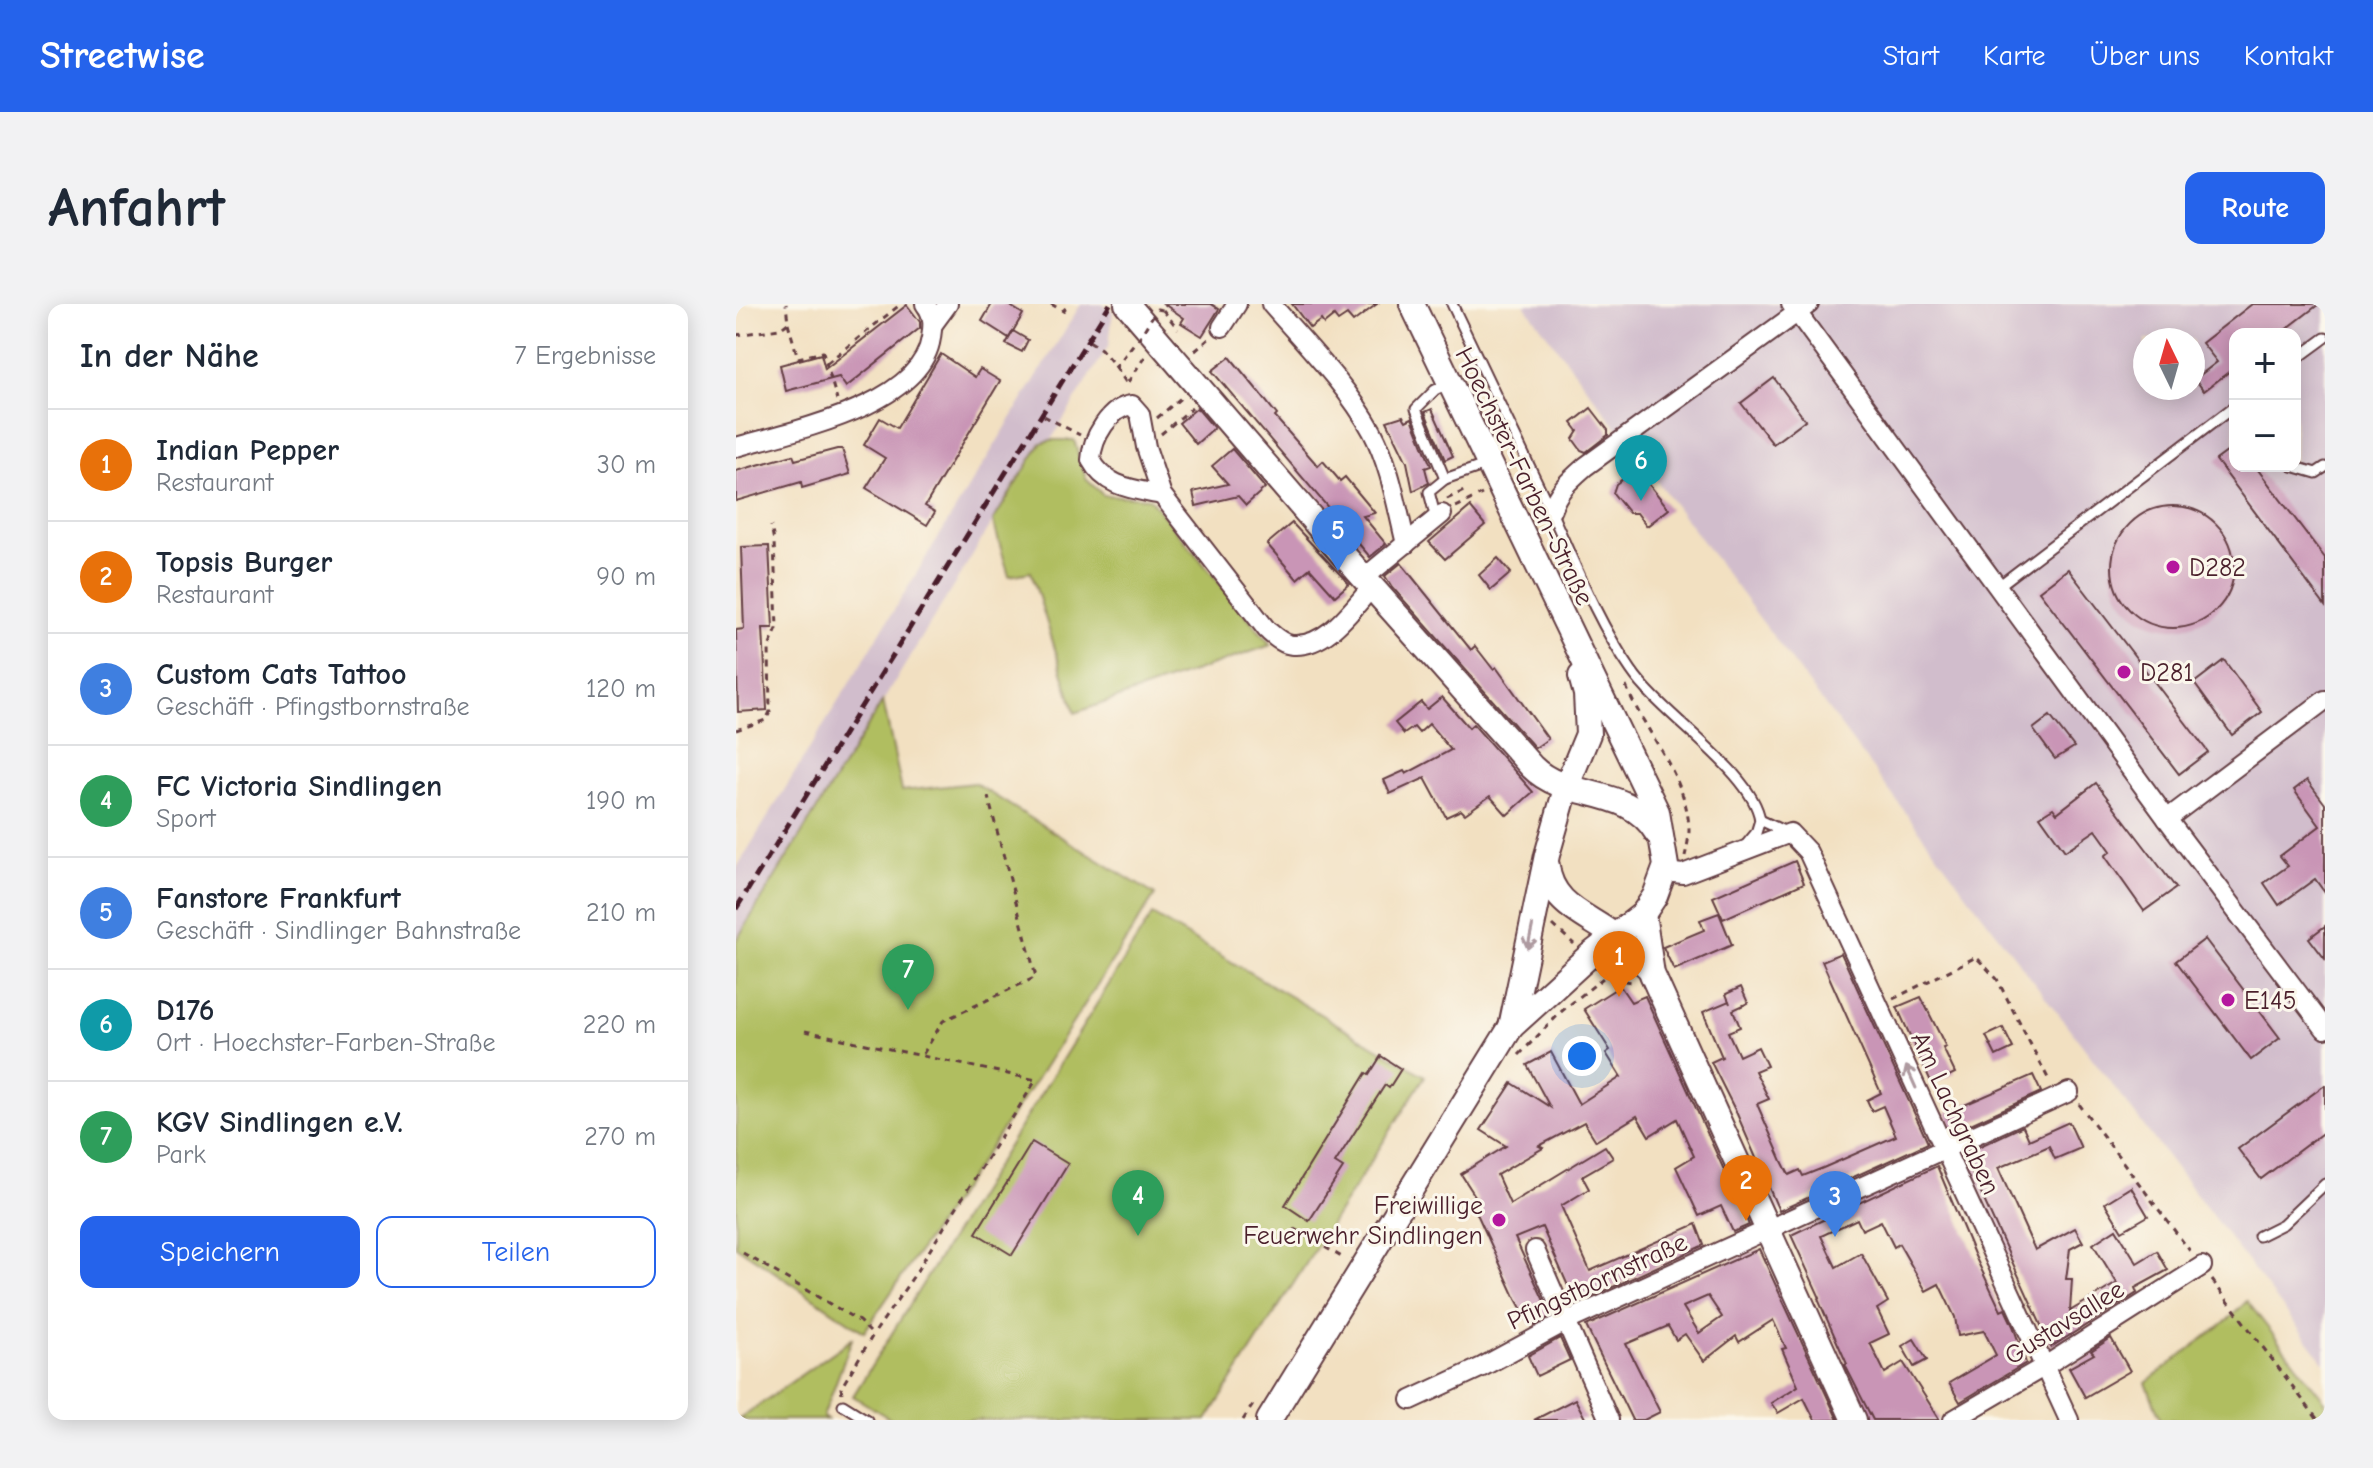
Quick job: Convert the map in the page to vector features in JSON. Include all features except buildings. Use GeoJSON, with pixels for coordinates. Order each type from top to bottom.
{"type":"FeatureCollection","features":[{"type":"Feature","properties":{"kind":"main road"},"geometry":{"type":"LineString","coordinates":[[1127,304],[1532,767],[1546,779],[1619,801],[1649,820],[1663,843]]}},
{"type":"Feature","properties":{"kind":"main road","name":"Hoechster-Farben-Straße"},"geometry":{"type":"LineString","coordinates":[[1269,1420],[1511,1027],[1646,909],[1660,887],[1674,873],[1663,843],[1657,812],[1412,304]]}},
{"type":"Feature","properties":{"kind":"main road","name":"Hoechster-Farben-Straße"},"geometry":{"type":"LineString","coordinates":[[1511,1027],[1549,845],[1567,785],[1583,750],[1588,724],[1586,694],[1567,628]]}},
{"type":"Feature","properties":{"kind":"main road"},"geometry":{"type":"LineString","coordinates":[[1619,801],[1594,803],[1565,817],[1549,845],[1548,877],[1561,901],[1615,936],[1649,968]]}},
{"type":"Feature","properties":{"kind":"main road"},"geometry":{"type":"LineString","coordinates":[[1581,915],[1612,921],[1646,909],[1649,968],[1854,1420]]}},
{"type":"Feature","properties":{"kind":"street"},"geometry":{"type":"LineString","coordinates":[[925,304],[934,323]]}},
{"type":"Feature","properties":{"kind":"street"},"geometry":{"type":"LineString","coordinates":[[736,447],[842,415],[881,399],[916,369],[930,346],[934,323],[948,304]]}},
{"type":"Feature","properties":{"kind":"street"},"geometry":{"type":"LineString","coordinates":[[1222,327],[1237,304]]}},
{"type":"Feature","properties":{"kind":"street"},"geometry":{"type":"LineString","coordinates":[[1271,304],[1327,369],[1371,430],[1385,461],[1406,544]]}},
{"type":"Feature","properties":{"kind":"street"},"geometry":{"type":"LineString","coordinates":[[1551,511],[1563,486],[1586,466],[1799,307],[1996,588],[2325,1029]]}},
{"type":"Feature","properties":{"kind":"street"},"geometry":{"type":"LineString","coordinates":[[1162,495],[1115,485],[1103,476],[1091,460],[1094,443],[1112,414],[1123,406],[1132,405],[1140,414],[1162,495],[1267,630],[1282,642],[1293,645],[1313,642],[1335,628],[1368,583],[1442,510]]}},
{"type":"Feature","properties":{"kind":"street"},"geometry":{"type":"LineString","coordinates":[[2167,819],[2325,700]]}},
{"type":"Feature","properties":{"kind":"street"},"geometry":{"type":"LineString","coordinates":[[1674,873],[1725,859],[1790,833]]}},
{"type":"Feature","properties":{"kind":"street","name":"Am Lachgraben"},"geometry":{"type":"LineString","coordinates":[[1790,833],[1808,852],[2069,1420]]}},
{"type":"Feature","properties":{"kind":"street","name":"Pfingstbornstraße"},"geometry":{"type":"LineString","coordinates":[[1411,1400],[1482,1367],[1565,1322],[2063,1094]]}},
{"type":"Feature","properties":{"kind":"street"},"geometry":{"type":"LineString","coordinates":[[1535,1250],[1609,1420]]}},
{"type":"Feature","properties":{"kind":"street","name":"Gustavsallee"},"geometry":{"type":"LineString","coordinates":[[1953,1420],[2045,1366],[2202,1266]]}},
{"type":"Feature","properties":{"kind":"lane"},"geometry":{"type":"LineString","coordinates":[[1452,304],[1613,641],[1632,672],[1653,697],[1743,783],[1758,808],[1760,820],[1750,842],[1725,859]]}},
{"type":"Feature","properties":{"kind":"lane"},"geometry":{"type":"LineString","coordinates":[[2301,356],[2325,338]]}},
{"type":"Feature","properties":{"kind":"lane"},"geometry":{"type":"LineString","coordinates":[[1445,479],[1416,409],[1435,390],[1450,383]]}},
{"type":"Feature","properties":{"kind":"lane"},"geometry":{"type":"LineString","coordinates":[[1996,588],[2229,411]]}},
{"type":"Feature","properties":{"kind":"lane"},"geometry":{"type":"LineString","coordinates":[[1442,510],[1429,492],[1445,479],[1488,464]]}},
{"type":"Feature","properties":{"kind":"lane"},"geometry":{"type":"LineString","coordinates":[[2301,469],[2316,473],[2325,467]]}},
{"type":"Feature","properties":{"kind":"lane"},"geometry":{"type":"LineString","coordinates":[[1760,820],[1790,833]]}},
{"type":"Feature","properties":{"kind":"lane"},"geometry":{"type":"LineString","coordinates":[[2259,1236],[2283,1224],[2325,1184]]}},
{"type":"Feature","properties":{"kind":"lane"},"geometry":{"type":"LineString","coordinates":[[843,1405],[867,1420]]}},
{"type":"Feature","properties":{"kind":"path"},"geometry":{"type":"LineString","coordinates":[[786,304],[798,358],[823,352],[842,415]]}},
{"type":"Feature","properties":{"kind":"path"},"geometry":{"type":"LineString","coordinates":[[827,363],[901,304]]}},
{"type":"Feature","properties":{"kind":"path"},"geometry":{"type":"LineString","coordinates":[[1051,304],[1063,311],[1069,304]]}},
{"type":"Feature","properties":{"kind":"path"},"geometry":{"type":"LineString","coordinates":[[1089,341],[1116,367],[1157,309],[1163,310],[1179,331]]}},
{"type":"Feature","properties":{"kind":"path"},"geometry":{"type":"LineString","coordinates":[[736,335],[780,329],[788,323]]}},
{"type":"Feature","properties":{"kind":"path"},"geometry":{"type":"LineString","coordinates":[[1195,351],[1222,327]]}},
{"type":"Feature","properties":{"kind":"path"},"geometry":{"type":"LineString","coordinates":[[1127,383],[1150,349]]}},
{"type":"Feature","properties":{"kind":"path"},"geometry":{"type":"LineString","coordinates":[[1143,430],[1188,393]]}},
{"type":"Feature","properties":{"kind":"path"},"geometry":{"type":"LineString","coordinates":[[1044,416],[1094,443]]}},
{"type":"Feature","properties":{"kind":"path"},"geometry":{"type":"LineString","coordinates":[[1442,510],[1499,488]]}},
{"type":"Feature","properties":{"kind":"path"},"geometry":{"type":"LineString","coordinates":[[1442,510],[1468,489]]}},
{"type":"Feature","properties":{"kind":"path"},"geometry":{"type":"LineString","coordinates":[[736,730],[766,720],[770,712],[769,647],[777,629],[771,526]]}},
{"type":"Feature","properties":{"kind":"path"},"geometry":{"type":"LineString","coordinates":[[1627,688],[1633,705],[1671,768],[1683,799],[1689,830],[1674,873]]}},
{"type":"Feature","properties":{"kind":"path"},"geometry":{"type":"LineString","coordinates":[[923,1054],[943,1021],[1036,977],[988,797]]}},
{"type":"Feature","properties":{"kind":"path"},"geometry":{"type":"LineString","coordinates":[[1902,994],[1976,957],[1997,979],[2063,1094],[2202,1266],[2318,1420]]}},
{"type":"Feature","properties":{"kind":"path"},"geometry":{"type":"LineString","coordinates":[[1511,1064],[1562,1011],[1608,973]]}},
{"type":"Feature","properties":{"kind":"path"},"geometry":{"type":"LineString","coordinates":[[805,1031],[1036,1080],[841,1388],[843,1405]]}},
{"type":"Feature","properties":{"kind":"path"},"geometry":{"type":"LineString","coordinates":[[1294,1229],[1362,1269]]}},
{"type":"Feature","properties":{"kind":"path"},"geometry":{"type":"LineString","coordinates":[[743,1253],[859,1321],[873,1335]]}},
{"type":"Feature","properties":{"kind":"shaded area"},"geometry":{"type":"Polygon","coordinates":[[[1081,304],[1102,304],[1113,311],[1109,345],[1051,440],[1041,443],[736,941],[736,869],[1081,304]]]}},
{"type":"Feature","properties":{"kind":"shaded area"},"geometry":{"type":"Polygon","coordinates":[[[1524,304],[2325,304],[2325,1363],[1975,905],[1524,304]]]}},
{"type":"Feature","properties":{"kind":"green space"},"geometry":{"type":"Polygon","coordinates":[[[1074,440],[1086,479],[1103,495],[1149,498],[1271,645],[1075,713],[1031,572],[1009,576],[993,521],[1041,443],[1074,440]]]}},
{"type":"Feature","properties":{"kind":"green space"},"geometry":{"type":"Polygon","coordinates":[[[883,701],[902,791],[974,783],[1155,895],[1036,1080],[864,1332],[736,1246],[736,941],[883,701]]]}},
{"type":"Feature","properties":{"kind":"green space"},"geometry":{"type":"Polygon","coordinates":[[[1152,915],[1425,1076],[1207,1420],[892,1420],[853,1396],[1152,915]]]}},
{"type":"Feature","properties":{"kind":"green space"},"geometry":{"type":"Polygon","coordinates":[[[2247,1301],[2325,1401],[2325,1420],[2161,1420],[2146,1383],[2247,1301]]]}},
{"type":"Feature","properties":{"kind":"green space"},"geometry":{"type":"Polygon","coordinates":[[[852,1339],[823,1417],[827,1420],[738,1420],[852,1339]]]}},
{"type":"Feature","properties":{"kind":"railway"},"geometry":{"type":"LineString","coordinates":[[736,909],[1110,304]]}},
{"type":"Feature","properties":{"kind":"place","name":"D176"},"geometry":{"type":"Point","coordinates":[1641,501]}},
{"type":"Feature","properties":{"kind":"place","name":"D282"},"geometry":{"type":"Point","coordinates":[2173,567]}},
{"type":"Feature","properties":{"kind":"place","name":"Fanstore Frankfurt"},"geometry":{"type":"Point","coordinates":[1338,571]}},
{"type":"Feature","properties":{"kind":"place","name":"D281"},"geometry":{"type":"Point","coordinates":[2124,672]}},
{"type":"Feature","properties":{"kind":"place","name":"Indian Pepper"},"geometry":{"type":"Point","coordinates":[1619,997]}},
{"type":"Feature","properties":{"kind":"place","name":"E145"},"geometry":{"type":"Point","coordinates":[2228,1000]}},
{"type":"Feature","properties":{"kind":"place","name":"KGV Sindlingen e.V."},"geometry":{"type":"Point","coordinates":[908,1010]}},
{"type":"Feature","properties":{"kind":"place","name":"Freiwillige Feuerwehr Sindlingen"},"geometry":{"type":"Point","coordinates":[1499,1220]}},
{"type":"Feature","properties":{"kind":"place","name":"Topsis Burger"},"geometry":{"type":"Point","coordinates":[1746,1221]}},
{"type":"Feature","properties":{"kind":"place","name":"FC Victoria Sindlingen"},"geometry":{"type":"Point","coordinates":[1138,1236]}},
{"type":"Feature","properties":{"kind":"place","name":"Custom Cats Tattoo"},"geometry":{"type":"Point","coordinates":[1835,1237]}}]}
